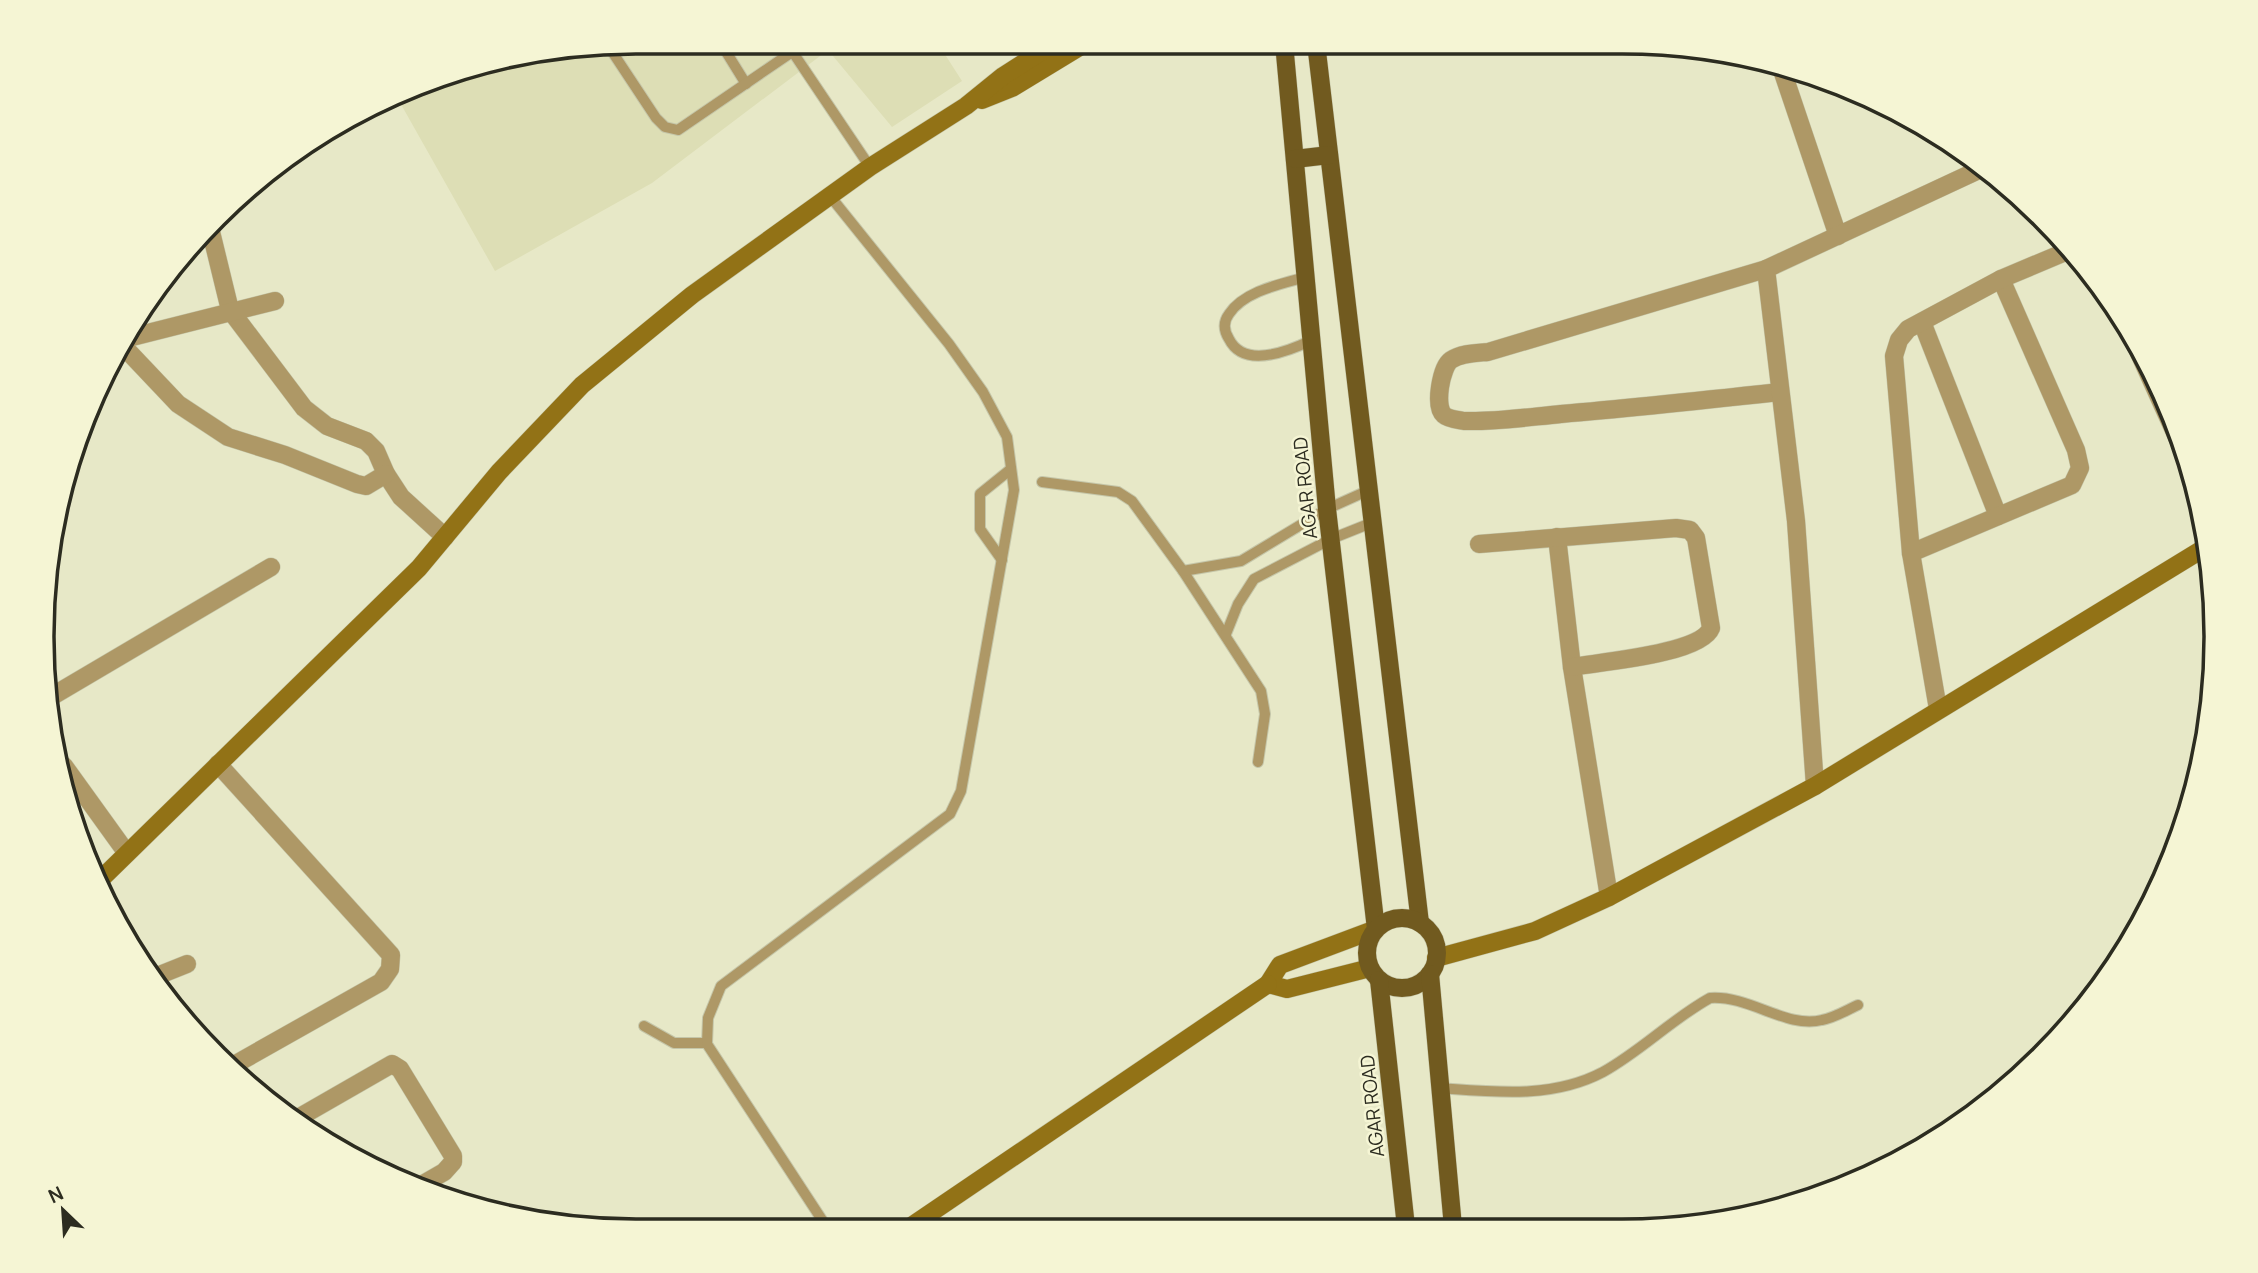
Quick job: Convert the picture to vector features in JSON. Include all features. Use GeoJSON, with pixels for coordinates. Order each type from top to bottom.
{"type":"FeatureCollection","features":[{"type":"Feature","properties":{"kind":"main road","name":"AGAR ROAD"},"geometry":{"type":"LineString","coordinates":[[1285,54],[1327,509],[1376,929],[1367,949],[1374,974],[1405,1219]]}},
{"type":"Feature","properties":{"kind":"main road"},"geometry":{"type":"LineString","coordinates":[[1317,54],[1420,923],[1435,940],[1433,966],[1439,1088],[1452,1219]]}},
{"type":"Feature","properties":{"kind":"main road"},"geometry":{"type":"LineString","coordinates":[[1295,159],[1329,155]]}},
{"type":"Feature","properties":{"kind":"main road"},"geometry":{"type":"LineString","coordinates":[[1376,929],[1397,918],[1420,923]]}},
{"type":"Feature","properties":{"kind":"main road"},"geometry":{"type":"LineString","coordinates":[[1374,974],[1400,988],[1421,982],[1433,966]]}},
{"type":"Feature","properties":{"kind":"street"},"geometry":{"type":"LineString","coordinates":[[105,874],[419,568],[499,472],[582,385],[692,295],[870,167],[966,106],[1003,76],[1038,54]]}},
{"type":"Feature","properties":{"kind":"street"},"geometry":{"type":"LineString","coordinates":[[966,106],[1012,89],[1068,54]]}},
{"type":"Feature","properties":{"kind":"street"},"geometry":{"type":"LineString","coordinates":[[1785,78],[1838,236]]}},
{"type":"Feature","properties":{"kind":"street"},"geometry":{"type":"LineString","coordinates":[[1780,392],[1653,407],[1507,419],[1462,421],[1445,416],[1440,410],[1440,383],[1450,361],[1637,309],[1766,269],[1972,172]]}},
{"type":"Feature","properties":{"kind":"street"},"geometry":{"type":"LineString","coordinates":[[213,238],[230,310],[304,408],[327,426],[366,441],[376,451],[386,474],[401,497],[445,537]]}},
{"type":"Feature","properties":{"kind":"street"},"geometry":{"type":"LineString","coordinates":[[1938,709],[1911,553],[1895,356],[1899,340],[1908,329],[2001,279],[2060,254]]}},
{"type":"Feature","properties":{"kind":"street"},"geometry":{"type":"LineString","coordinates":[[1766,269],[1796,521],[1815,786]]}},
{"type":"Feature","properties":{"kind":"street"},"geometry":{"type":"LineString","coordinates":[[1911,553],[2072,485],[2080,468],[2076,450],[2001,279]]}},
{"type":"Feature","properties":{"kind":"street"},"geometry":{"type":"LineString","coordinates":[[138,335],[230,310],[275,301]]}},
{"type":"Feature","properties":{"kind":"street"},"geometry":{"type":"LineString","coordinates":[[1922,322],[1998,516]]}},
{"type":"Feature","properties":{"kind":"street"},"geometry":{"type":"LineString","coordinates":[[128,352],[178,404],[228,437],[285,455],[357,484],[366,486],[386,474]]}},
{"type":"Feature","properties":{"kind":"street"},"geometry":{"type":"LineString","coordinates":[[1479,544],[1690,530],[1699,548],[1711,628],[1700,641],[1686,647],[1572,667]]}},
{"type":"Feature","properties":{"kind":"street"},"geometry":{"type":"LineString","coordinates":[[1556,537],[1572,667],[1609,897]]}},
{"type":"Feature","properties":{"kind":"street"},"geometry":{"type":"LineString","coordinates":[[1433,966],[1535,931],[1609,897],[1815,786],[2198,552]]}},
{"type":"Feature","properties":{"kind":"street"},"geometry":{"type":"LineString","coordinates":[[57,693],[271,567]]}},
{"type":"Feature","properties":{"kind":"street"},"geometry":{"type":"LineString","coordinates":[[218,764],[390,955],[390,970],[381,982],[240,1062]]}},
{"type":"Feature","properties":{"kind":"street"},"geometry":{"type":"LineString","coordinates":[[71,776],[126,852]]}},
{"type":"Feature","properties":{"kind":"street"},"geometry":{"type":"LineString","coordinates":[[922,1219],[1268,984],[1280,965],[1376,929]]}},
{"type":"Feature","properties":{"kind":"street"},"geometry":{"type":"LineString","coordinates":[[162,974],[187,964]]}},
{"type":"Feature","properties":{"kind":"street"},"geometry":{"type":"LineString","coordinates":[[1268,984],[1287,989],[1374,974]]}},
{"type":"Feature","properties":{"kind":"street"},"geometry":{"type":"LineString","coordinates":[[304,1114],[392,1064],[400,1069],[453,1156],[453,1162],[444,1172],[430,1180]]}},
{"type":"Feature","properties":{"kind":"lane"},"geometry":{"type":"LineString","coordinates":[[727,54],[746,84]]}},
{"type":"Feature","properties":{"kind":"lane"},"geometry":{"type":"LineString","coordinates":[[614,55],[665,127],[678,130],[746,84],[781,54]]}},
{"type":"Feature","properties":{"kind":"lane"},"geometry":{"type":"LineString","coordinates":[[794,54],[870,167]]}},
{"type":"Feature","properties":{"kind":"lane"},"geometry":{"type":"LineString","coordinates":[[821,1219],[707,1043],[708,1018],[722,986],[950,814],[961,791],[1014,490],[1007,437],[983,392],[949,344],[830,196]]}},
{"type":"Feature","properties":{"kind":"lane"},"geometry":{"type":"LineString","coordinates":[[1306,277],[1244,300],[1230,312],[1224,323],[1233,348],[1255,354],[1279,354],[1312,340]]}},
{"type":"Feature","properties":{"kind":"lane"},"geometry":{"type":"LineString","coordinates":[[1002,560],[980,529],[981,494],[1011,469]]}},
{"type":"Feature","properties":{"kind":"lane"},"geometry":{"type":"LineString","coordinates":[[1042,482],[1126,495],[1183,571],[1261,691],[1265,714],[1258,762]]}},
{"type":"Feature","properties":{"kind":"lane"},"geometry":{"type":"LineString","coordinates":[[1183,571],[1241,561],[1327,509],[1367,491]]}},
{"type":"Feature","properties":{"kind":"lane"},"geometry":{"type":"LineString","coordinates":[[1226,634],[1238,604],[1254,579],[1331,539],[1371,523]]}},
{"type":"Feature","properties":{"kind":"lane"},"geometry":{"type":"LineString","coordinates":[[1241,561],[1244,570],[1254,579]]}},
{"type":"Feature","properties":{"kind":"lane"},"geometry":{"type":"LineString","coordinates":[[1439,1088],[1520,1094],[1566,1086],[1603,1072],[1710,998],[1729,996],[1801,1021],[1822,1020],[1858,1005]]}},
{"type":"Feature","properties":{"kind":"lane"},"geometry":{"type":"LineString","coordinates":[[644,1026],[674,1043],[707,1043]]}},
{"type":"Feature","properties":{"kind":"shaded area"},"geometry":{"type":"Polygon","coordinates":[[[636,54],[823,54],[652,183],[495,271],[401,105],[449,85],[486,74],[561,59],[636,54]]]}},
{"type":"Feature","properties":{"kind":"shaded area"},"geometry":{"type":"Polygon","coordinates":[[[831,54],[945,54],[962,81],[892,127],[831,54]]]}}]}
